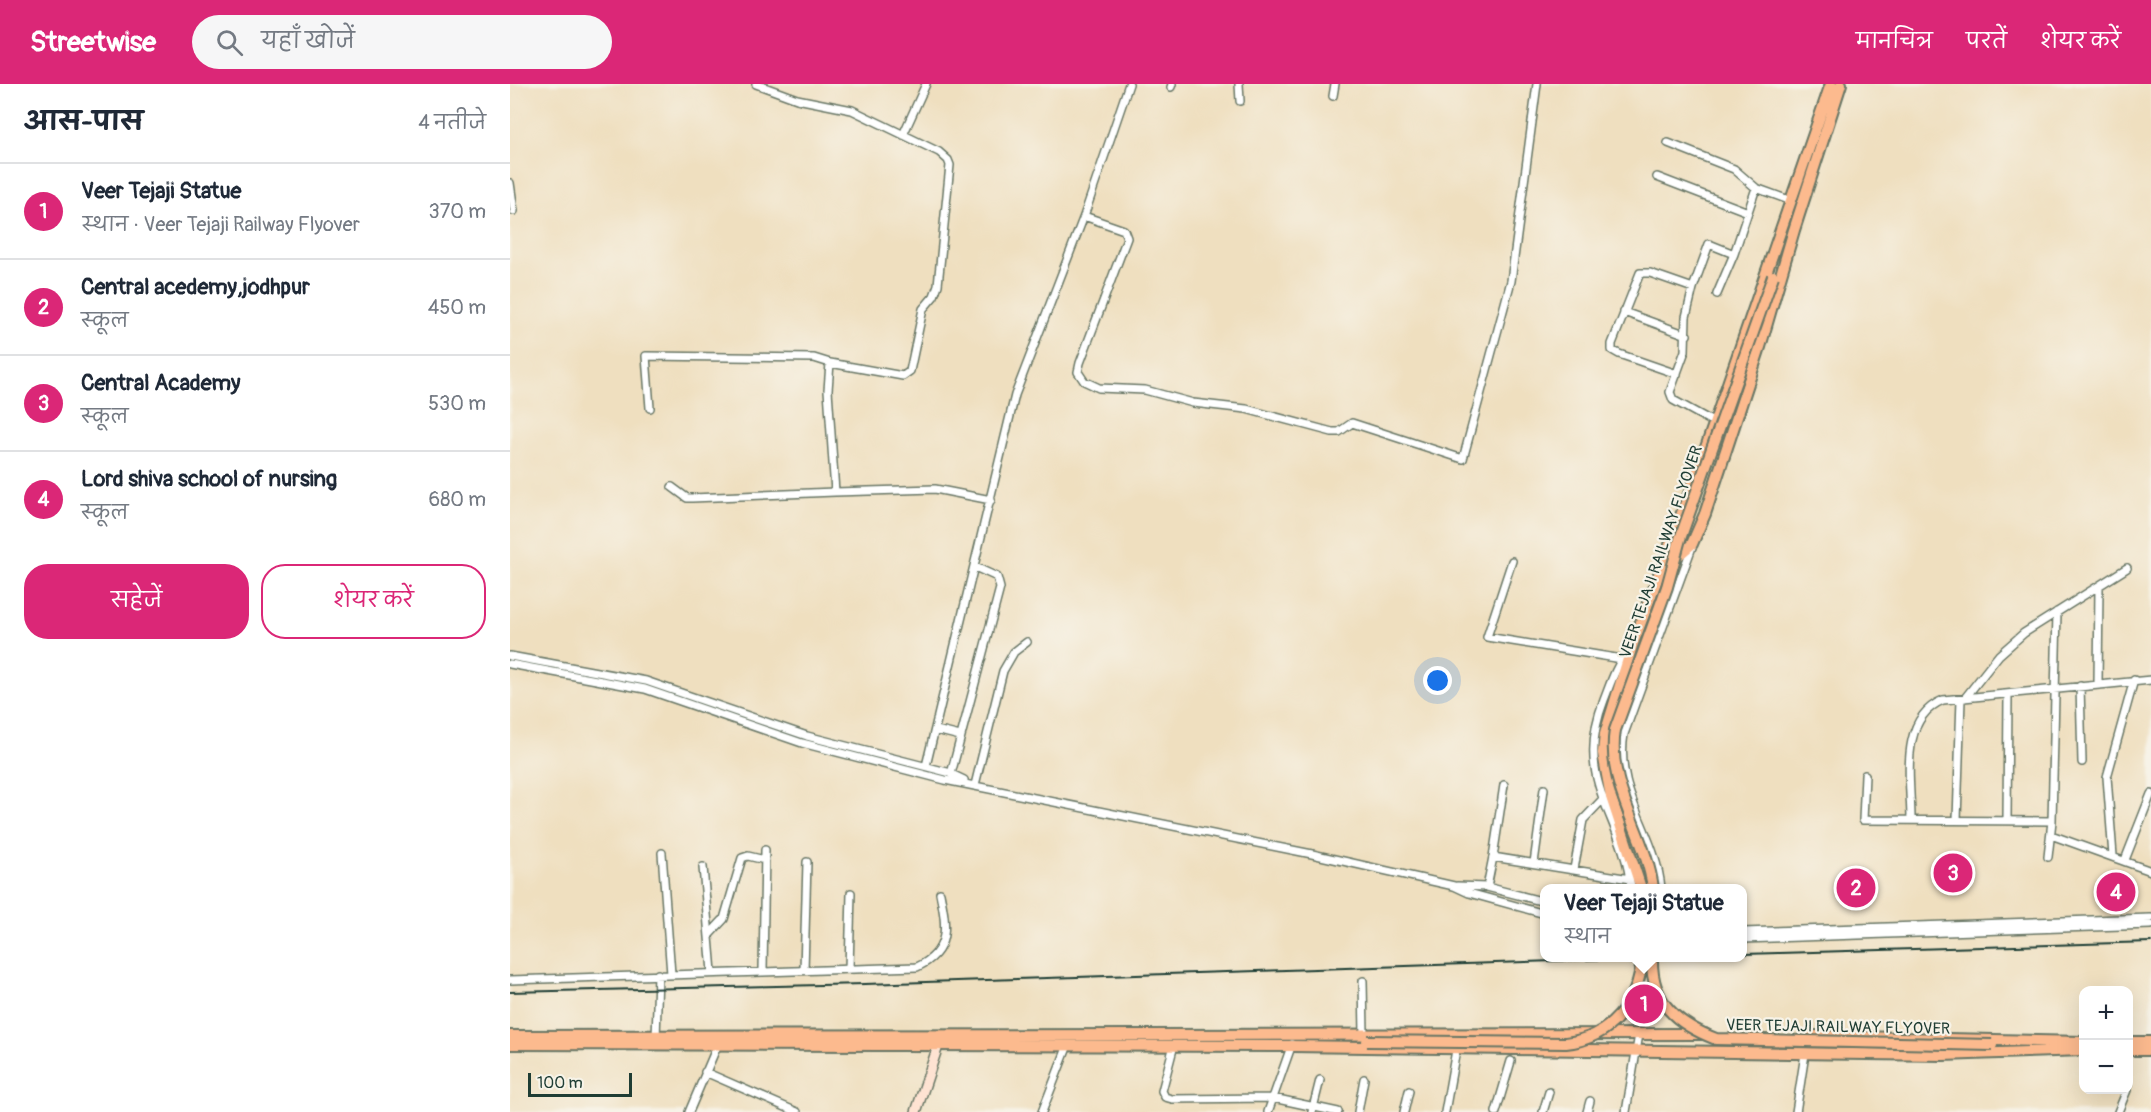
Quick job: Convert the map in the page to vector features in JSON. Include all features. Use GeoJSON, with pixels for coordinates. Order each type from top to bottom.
{"type":"FeatureCollection","features":[{"type":"Feature","properties":{"kind":"main road"},"geometry":{"type":"LineString","coordinates":[[1663,568],[1692,544],[1760,348],[1789,228],[1831,84]]}},
{"type":"Feature","properties":{"kind":"main road"},"geometry":{"type":"LineString","coordinates":[[1640,884],[1611,797],[1603,753],[1605,734],[1632,646],[1663,568],[1751,313],[1789,228],[1841,84]]}},
{"type":"Feature","properties":{"kind":"main road","name":"VEER TEJAJI RAILWAY FLYOVER"},"geometry":{"type":"LineString","coordinates":[[1652,884],[1615,773],[1612,745],[1615,730],[1667,587],[1680,539],[1789,228]]}},
{"type":"Feature","properties":{"kind":"main road"},"geometry":{"type":"LineString","coordinates":[[510,1035],[718,1044],[940,1040],[1068,1045],[1174,1045],[1293,1040],[1330,1035],[1566,1043],[1591,1038],[1609,1027],[1629,1004],[1637,988],[1640,962]]}},
{"type":"Feature","properties":{"kind":"main road","name":"VEER TEJAJI RAILWAY FLYOVER"},"geometry":{"type":"LineString","coordinates":[[1652,962],[1652,974],[1665,1005],[1677,1019],[1689,1028],[1716,1039],[1996,1045],[2024,1040]]}},
{"type":"Feature","properties":{"kind":"main road"},"geometry":{"type":"LineString","coordinates":[[1340,1048],[1365,1037],[1639,1034],[2079,1042]]}},
{"type":"Feature","properties":{"kind":"main road"},"geometry":{"type":"LineString","coordinates":[[510,1044],[656,1040],[1293,1040],[1340,1048],[1456,1050],[1637,1050],[1943,1055],[2079,1050]]}},
{"type":"Feature","properties":{"kind":"main road"},"geometry":{"type":"LineString","coordinates":[[2133,1042],[2151,1042]]}},
{"type":"Feature","properties":{"kind":"main road","name":"VEER TEJAJI RAILWAY FLYOVER"},"geometry":{"type":"LineString","coordinates":[[1996,1045],[2028,1053]]}},
{"type":"Feature","properties":{"kind":"main road"},"geometry":{"type":"LineString","coordinates":[[2133,1050],[2151,1050]]}},
{"type":"Feature","properties":{"kind":"street"},"geometry":{"type":"LineString","coordinates":[[650,408],[646,356],[814,358],[903,376],[908,374],[923,309],[936,292],[950,165],[948,160],[939,152],[845,108],[797,99],[756,84]]}},
{"type":"Feature","properties":{"kind":"street"},"geometry":{"type":"LineString","coordinates":[[903,135],[926,84]]}},
{"type":"Feature","properties":{"kind":"street"},"geometry":{"type":"LineString","coordinates":[[926,766],[991,500],[1007,423],[1020,378],[1084,216],[1129,84]]}},
{"type":"Feature","properties":{"kind":"street"},"geometry":{"type":"LineString","coordinates":[[1239,84],[1240,101]]}},
{"type":"Feature","properties":{"kind":"street"},"geometry":{"type":"LineString","coordinates":[[1333,96],[1335,84]]}},
{"type":"Feature","properties":{"kind":"street"},"geometry":{"type":"LineString","coordinates":[[1084,216],[1124,230],[1127,238],[1080,363],[1078,372],[1084,381],[1099,388],[1145,390],[1193,403],[1246,409],[1332,432],[1339,432],[1352,423],[1463,459],[1511,281],[1537,84]]}},
{"type":"Feature","properties":{"kind":"street"},"geometry":{"type":"LineString","coordinates":[[1668,143],[1734,170],[1756,188],[1789,200]]}},
{"type":"Feature","properties":{"kind":"street"},"geometry":{"type":"LineString","coordinates":[[1657,177],[1748,212]]}},
{"type":"Feature","properties":{"kind":"street"},"geometry":{"type":"LineString","coordinates":[[510,183],[514,211]]}},
{"type":"Feature","properties":{"kind":"street"},"geometry":{"type":"LineString","coordinates":[[1718,294],[1756,188]]}},
{"type":"Feature","properties":{"kind":"street"},"geometry":{"type":"LineString","coordinates":[[1713,422],[1673,400],[1670,392],[1685,351],[1686,317],[1693,288],[1709,244],[1734,254]]}},
{"type":"Feature","properties":{"kind":"street"},"geometry":{"type":"LineString","coordinates":[[1677,374],[1612,350],[1612,344],[1640,273],[1650,273],[1693,288]]}},
{"type":"Feature","properties":{"kind":"street"},"geometry":{"type":"LineString","coordinates":[[1624,312],[1687,335]]}},
{"type":"Feature","properties":{"kind":"street"},"geometry":{"type":"LineString","coordinates":[[830,363],[828,390],[835,492]]}},
{"type":"Feature","properties":{"kind":"street"},"geometry":{"type":"LineString","coordinates":[[672,487],[687,498],[935,489],[991,500]]}},
{"type":"Feature","properties":{"kind":"street"},"geometry":{"type":"LineString","coordinates":[[1660,884],[1657,869],[1626,785],[1621,752],[1624,734],[1692,544]]}},
{"type":"Feature","properties":{"kind":"street"},"geometry":{"type":"LineString","coordinates":[[1512,561],[1487,636],[1622,659]]}},
{"type":"Feature","properties":{"kind":"street"},"geometry":{"type":"LineString","coordinates":[[951,774],[1000,588],[998,577],[975,567]]}},
{"type":"Feature","properties":{"kind":"street"},"geometry":{"type":"LineString","coordinates":[[1957,820],[1963,698],[1999,655],[2024,633],[2127,568]]}},
{"type":"Feature","properties":{"kind":"street"},"geometry":{"type":"LineString","coordinates":[[2098,684],[2099,586]]}},
{"type":"Feature","properties":{"kind":"street"},"geometry":{"type":"LineString","coordinates":[[2048,857],[2052,821],[2057,612]]}},
{"type":"Feature","properties":{"kind":"street"},"geometry":{"type":"LineString","coordinates":[[975,784],[1003,671],[1014,652],[1028,642]]}},
{"type":"Feature","properties":{"kind":"street"},"geometry":{"type":"LineString","coordinates":[[1631,884],[1595,773],[1594,732],[1599,713],[1622,659],[1632,646]]}},
{"type":"Feature","properties":{"kind":"street"},"geometry":{"type":"LineString","coordinates":[[510,656],[646,681],[807,736],[926,766],[975,784]]}},
{"type":"Feature","properties":{"kind":"street"},"geometry":{"type":"LineString","coordinates":[[510,664],[645,689],[838,754],[1454,886],[1487,887],[1540,901]]}},
{"type":"Feature","properties":{"kind":"street"},"geometry":{"type":"LineString","coordinates":[[2113,856],[2107,777],[2134,680]]}},
{"type":"Feature","properties":{"kind":"street"},"geometry":{"type":"LineString","coordinates":[[1911,820],[1912,738],[1916,723],[1932,705],[1943,700],[2151,680]]}},
{"type":"Feature","properties":{"kind":"street"},"geometry":{"type":"LineString","coordinates":[[2080,686],[2082,762]]}},
{"type":"Feature","properties":{"kind":"street"},"geometry":{"type":"LineString","coordinates":[[2007,694],[2007,821]]}},
{"type":"Feature","properties":{"kind":"street"},"geometry":{"type":"LineString","coordinates":[[936,730],[960,736]]}},
{"type":"Feature","properties":{"kind":"street"},"geometry":{"type":"LineString","coordinates":[[1865,775],[1863,820],[2052,821]]}},
{"type":"Feature","properties":{"kind":"street"},"geometry":{"type":"LineString","coordinates":[[1487,887],[1504,784]]}},
{"type":"Feature","properties":{"kind":"street"},"geometry":{"type":"LineString","coordinates":[[1534,863],[1545,789]]}},
{"type":"Feature","properties":{"kind":"street"},"geometry":{"type":"LineString","coordinates":[[2125,860],[2151,794]]}},
{"type":"Feature","properties":{"kind":"street"},"geometry":{"type":"LineString","coordinates":[[1574,869],[1583,820],[1602,800]]}},
{"type":"Feature","properties":{"kind":"street"},"geometry":{"type":"LineString","coordinates":[[2051,835],[2151,871]]}},
{"type":"Feature","properties":{"kind":"street"},"geometry":{"type":"LineString","coordinates":[[763,970],[765,850]]}},
{"type":"Feature","properties":{"kind":"street"},"geometry":{"type":"LineString","coordinates":[[662,853],[671,974]]}},
{"type":"Feature","properties":{"kind":"street"},"geometry":{"type":"LineString","coordinates":[[709,935],[724,919],[742,858],[748,856],[765,860]]}},
{"type":"Feature","properties":{"kind":"street"},"geometry":{"type":"LineString","coordinates":[[1493,857],[1630,879]]}},
{"type":"Feature","properties":{"kind":"street"},"geometry":{"type":"LineString","coordinates":[[804,970],[807,862]]}},
{"type":"Feature","properties":{"kind":"street"},"geometry":{"type":"LineString","coordinates":[[703,867],[712,972]]}},
{"type":"Feature","properties":{"kind":"street"},"geometry":{"type":"LineString","coordinates":[[1454,886],[1469,894],[1540,913]]}},
{"type":"Feature","properties":{"kind":"street"},"geometry":{"type":"LineString","coordinates":[[849,969],[851,893]]}},
{"type":"Feature","properties":{"kind":"street"},"geometry":{"type":"LineString","coordinates":[[510,980],[763,970],[917,968],[931,958],[946,931],[940,893]]}},
{"type":"Feature","properties":{"kind":"street"},"geometry":{"type":"LineString","coordinates":[[1747,939],[2151,918]]}},
{"type":"Feature","properties":{"kind":"street"},"geometry":{"type":"LineString","coordinates":[[1747,932],[2151,925]]}},
{"type":"Feature","properties":{"kind":"street"},"geometry":{"type":"LineString","coordinates":[[656,1040],[658,974]]}},
{"type":"Feature","properties":{"kind":"street"},"geometry":{"type":"LineString","coordinates":[[1363,981],[1365,1037]]}},
{"type":"Feature","properties":{"kind":"street"},"geometry":{"type":"LineString","coordinates":[[1626,1112],[1639,1034]]}},
{"type":"Feature","properties":{"kind":"street"},"geometry":{"type":"LineString","coordinates":[[916,1112],[940,1040]]}},
{"type":"Feature","properties":{"kind":"street"},"geometry":{"type":"LineString","coordinates":[[1268,1112],[1293,1040]]}},
{"type":"Feature","properties":{"kind":"street"},"geometry":{"type":"LineString","coordinates":[[689,1112],[718,1044]]}},
{"type":"Feature","properties":{"kind":"street"},"geometry":{"type":"LineString","coordinates":[[1042,1112],[1068,1045]]}},
{"type":"Feature","properties":{"kind":"street"},"geometry":{"type":"LineString","coordinates":[[1174,1045],[1162,1091],[1165,1097],[1172,1099],[1273,1098],[1313,1110],[1338,1112]]}},
{"type":"Feature","properties":{"kind":"street"},"geometry":{"type":"LineString","coordinates":[[1445,1112],[1456,1050]]}},
{"type":"Feature","properties":{"kind":"street"},"geometry":{"type":"LineString","coordinates":[[1796,1112],[1805,1054]]}},
{"type":"Feature","properties":{"kind":"street"},"geometry":{"type":"LineString","coordinates":[[1496,1112],[1511,1061]]}},
{"type":"Feature","properties":{"kind":"street"},"geometry":{"type":"LineString","coordinates":[[705,1072],[797,1112]]}},
{"type":"Feature","properties":{"kind":"street"},"geometry":{"type":"LineString","coordinates":[[1358,1112],[1364,1079]]}},
{"type":"Feature","properties":{"kind":"street"},"geometry":{"type":"LineString","coordinates":[[1313,1110],[1320,1080]]}},
{"type":"Feature","properties":{"kind":"street"},"geometry":{"type":"LineString","coordinates":[[1404,1112],[1409,1091]]}},
{"type":"Feature","properties":{"kind":"street"},"geometry":{"type":"LineString","coordinates":[[1544,1112],[1549,1092]]}},
{"type":"Feature","properties":{"kind":"street"},"geometry":{"type":"LineString","coordinates":[[2118,1112],[2125,1094]]}},
{"type":"Feature","properties":{"kind":"street"},"geometry":{"type":"LineString","coordinates":[[1587,1112],[1590,1101]]}},
{"type":"Feature","properties":{"kind":"railway"},"geometry":{"type":"LineString","coordinates":[[1747,954],[2151,942]]}},
{"type":"Feature","properties":{"kind":"railway"},"geometry":{"type":"LineString","coordinates":[[510,992],[865,984],[1540,961]]}},
{"type":"Feature","properties":{"kind":"place","name":"Central Academy"},"geometry":{"type":"Point","coordinates":[1953,873]}},
{"type":"Feature","properties":{"kind":"place","name":"Central acedemy,jodhpur"},"geometry":{"type":"Point","coordinates":[1856,888]}},
{"type":"Feature","properties":{"kind":"place","name":"Lord shiva school of nursing"},"geometry":{"type":"Point","coordinates":[2116,892]}},
{"type":"Feature","properties":{"kind":"place","name":"Veer Tejaji Statue"},"geometry":{"type":"Point","coordinates":[1644,1004]}}]}
